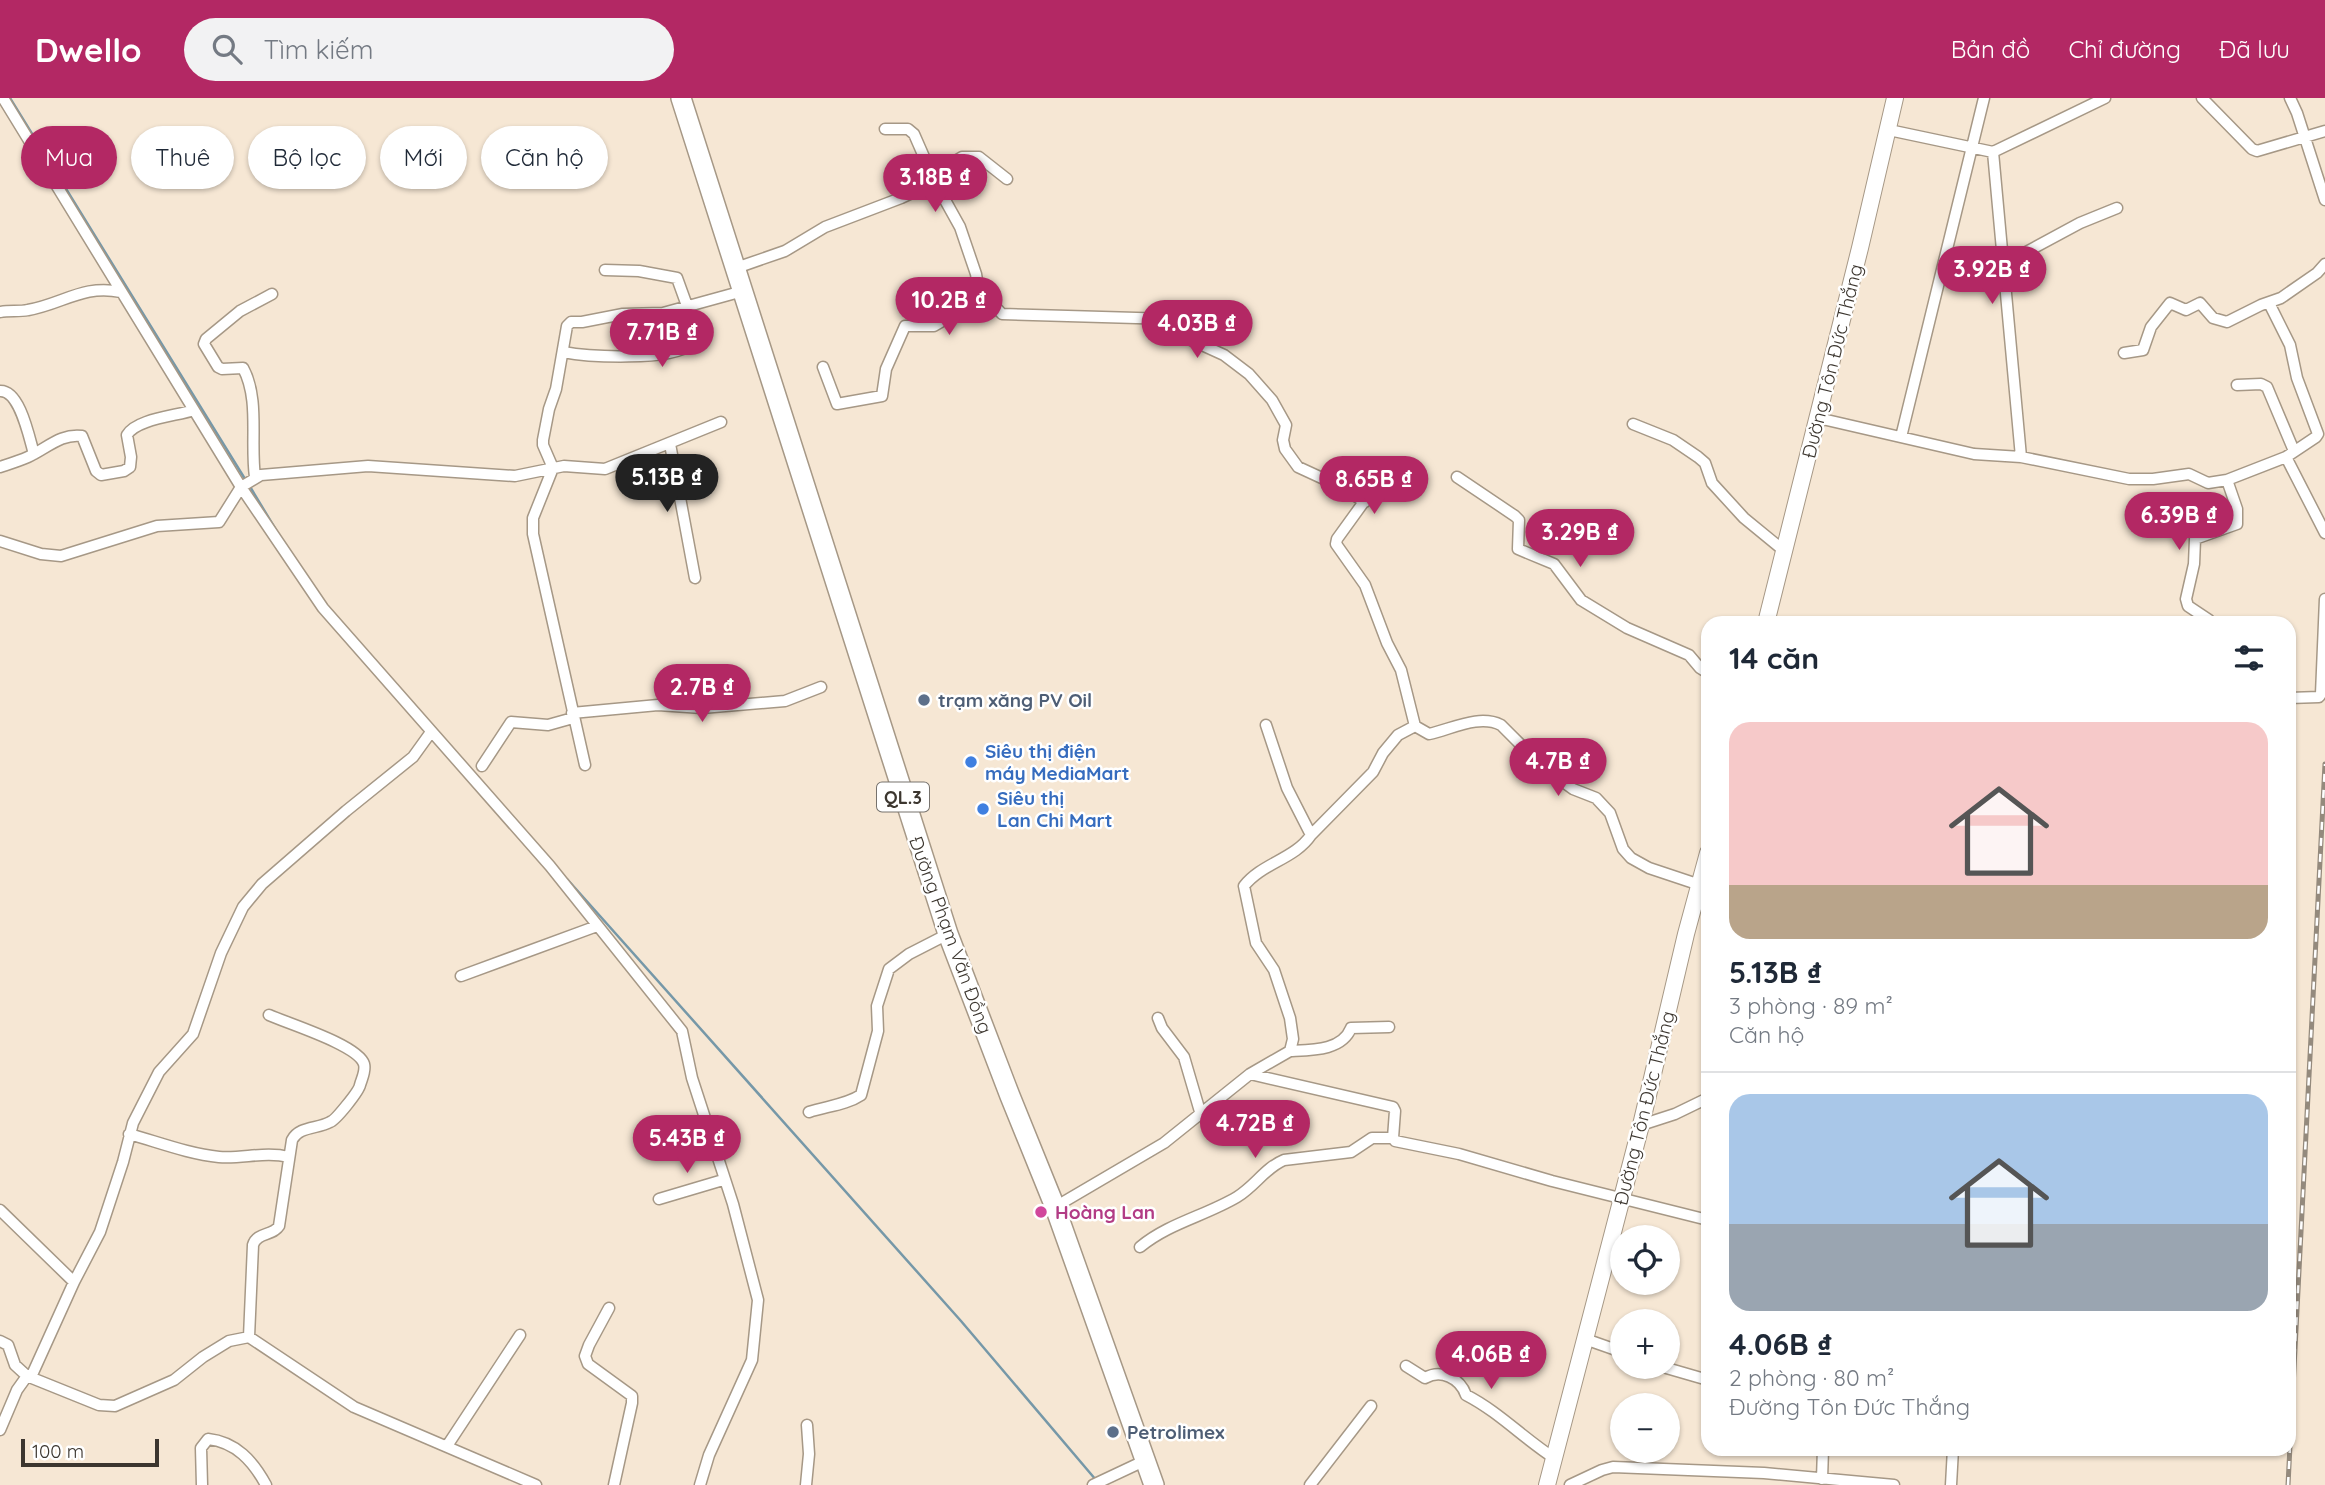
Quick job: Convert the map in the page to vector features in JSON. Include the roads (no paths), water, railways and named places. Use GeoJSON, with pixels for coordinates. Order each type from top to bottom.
{"type":"FeatureCollection","features":[{"type":"Feature","properties":{"kind":"highway","name":"Đường Phạm Văn Đồng"},"geometry":{"type":"LineString","coordinates":[[681,98],[948,934],[1055,1207],[1154,1485]]}},
{"type":"Feature","properties":{"kind":"main road","name":"Đường Tôn Đức Thắng"},"geometry":{"type":"LineString","coordinates":[[1768,616],[1895,98]]}},
{"type":"Feature","properties":{"kind":"main road","name":"Đường Tôn Đức Thắng"},"geometry":{"type":"LineString","coordinates":[[1547,1485],[1642,1125],[1701,882]]}},
{"type":"Feature","properties":{"kind":"street"},"geometry":{"type":"LineString","coordinates":[[3,98],[194,410],[248,482],[323,608],[550,866],[682,1031],[692,1078],[733,1204],[758,1300],[755,1347],[748,1372],[709,1455],[700,1485]]}},
{"type":"Feature","properties":{"kind":"street"},"geometry":{"type":"LineString","coordinates":[[1901,437],[1984,98]]}},
{"type":"Feature","properties":{"kind":"street"},"geometry":{"type":"LineString","coordinates":[[1889,130],[1993,152],[2105,98]]}},
{"type":"Feature","properties":{"kind":"street"},"geometry":{"type":"LineString","coordinates":[[2202,98],[2252,149],[2262,150],[2325,131]]}},
{"type":"Feature","properties":{"kind":"street"},"geometry":{"type":"LineString","coordinates":[[2290,98],[2325,200]]}},
{"type":"Feature","properties":{"kind":"street"},"geometry":{"type":"LineString","coordinates":[[885,129],[912,131],[960,227],[976,274],[980,299]]}},
{"type":"Feature","properties":{"kind":"street"},"geometry":{"type":"LineString","coordinates":[[1993,152],[2021,457]]}},
{"type":"Feature","properties":{"kind":"street"},"geometry":{"type":"LineString","coordinates":[[736,268],[785,251],[825,227],[901,198],[962,158],[979,156],[1007,178]]}},
{"type":"Feature","properties":{"kind":"street"},"geometry":{"type":"LineString","coordinates":[[2004,264],[2080,223],[2117,208]]}},
{"type":"Feature","properties":{"kind":"street"},"geometry":{"type":"LineString","coordinates":[[2124,353],[2143,350],[2151,327],[2170,303],[2186,310],[2200,303],[2213,318],[2227,322],[2281,298],[2317,273],[2325,264]]}},
{"type":"Feature","properties":{"kind":"street"},"geometry":{"type":"LineString","coordinates":[[563,352],[604,357],[645,356],[687,348],[690,345],[690,314],[677,278],[639,271],[605,271]]}},
{"type":"Feature","properties":{"kind":"street"},"geometry":{"type":"LineString","coordinates":[[0,312],[30,310],[86,291],[104,289],[121,292]]}},
{"type":"Feature","properties":{"kind":"street"},"geometry":{"type":"LineString","coordinates":[[585,765],[532,526],[553,468],[543,440],[567,326],[570,322],[623,314],[663,313],[743,291]]}},
{"type":"Feature","properties":{"kind":"street"},"geometry":{"type":"LineString","coordinates":[[0,541],[41,554],[61,556],[157,526],[212,524],[224,517],[248,482],[253,455],[252,403],[247,374],[243,368],[218,367],[204,344],[206,339],[240,311],[272,294]]}},
{"type":"Feature","properties":{"kind":"street"},"geometry":{"type":"LineString","coordinates":[[823,367],[837,404],[882,396],[886,369],[905,326],[934,326],[980,299],[992,303],[1002,314],[1177,321],[1191,340],[1239,364],[1264,391],[1286,425],[1283,440],[1298,467],[1337,485],[1365,502]]}},
{"type":"Feature","properties":{"kind":"street"},"geometry":{"type":"LineString","coordinates":[[1818,418],[1974,454],[2021,457],[2129,479],[2189,474],[2208,483],[2227,480],[2290,454],[2316,437],[2317,430],[2297,377],[2290,345],[2269,303]]}},
{"type":"Feature","properties":{"kind":"street"},"geometry":{"type":"LineString","coordinates":[[2237,385],[2261,384],[2267,387],[2290,454],[2325,533]]}},
{"type":"Feature","properties":{"kind":"street"},"geometry":{"type":"LineString","coordinates":[[0,391],[5,390],[12,394],[18,403],[34,454]]}},
{"type":"Feature","properties":{"kind":"street"},"geometry":{"type":"LineString","coordinates":[[0,467],[34,454],[65,436],[82,436],[96,471],[101,475],[124,471],[130,467],[127,435],[131,428],[140,423],[194,410]]}},
{"type":"Feature","properties":{"kind":"street"},"geometry":{"type":"LineString","coordinates":[[248,482],[368,466],[515,476],[571,466],[605,469],[721,422]]}},
{"type":"Feature","properties":{"kind":"street"},"geometry":{"type":"LineString","coordinates":[[1633,424],[1673,440],[1698,457],[1705,463],[1712,483],[1744,518],[1783,550]]}},
{"type":"Feature","properties":{"kind":"street"},"geometry":{"type":"LineString","coordinates":[[670,444],[695,578]]}},
{"type":"Feature","properties":{"kind":"street"},"geometry":{"type":"LineString","coordinates":[[1384,474],[1336,544],[1365,585],[1387,643],[1401,670],[1415,726],[1429,734],[1480,720],[1501,725],[1544,768],[1573,789],[1596,798],[1610,813],[1623,849],[1630,858],[1649,868],[1700,886]]}},
{"type":"Feature","properties":{"kind":"street"},"geometry":{"type":"LineString","coordinates":[[1457,477],[1515,516],[1519,520],[1518,549],[1554,564],[1581,600],[1627,628],[1689,655],[1701,669]]}},
{"type":"Feature","properties":{"kind":"street"},"geometry":{"type":"LineString","coordinates":[[2203,616],[2188,606],[2186,599],[2194,564],[2195,539],[2237,524],[2237,509],[2227,480]]}},
{"type":"Feature","properties":{"kind":"street"},"geometry":{"type":"LineString","coordinates":[[2296,698],[2319,697],[2321,694],[2325,599]]}},
{"type":"Feature","properties":{"kind":"street"},"geometry":{"type":"LineString","coordinates":[[481,766],[511,722],[548,725],[572,715],[658,705],[702,708],[785,701],[821,687]]}},
{"type":"Feature","properties":{"kind":"street"},"geometry":{"type":"LineString","coordinates":[[1266,725],[1287,788],[1311,835]]}},
{"type":"Feature","properties":{"kind":"street"},"geometry":{"type":"LineString","coordinates":[[1290,1051],[1293,1039],[1290,1018],[1274,970],[1256,943],[1244,886],[1251,877],[1304,846],[1311,835],[1373,772],[1383,753],[1398,735],[1415,726]]}},
{"type":"Feature","properties":{"kind":"street"},"geometry":{"type":"LineString","coordinates":[[0,1430],[100,1233],[123,1162],[129,1134],[159,1072],[193,1034],[221,953],[252,895],[346,811],[413,757],[431,732]]}},
{"type":"Feature","properties":{"kind":"street"},"geometry":{"type":"LineString","coordinates":[[461,976],[597,926]]}},
{"type":"Feature","properties":{"kind":"street"},"geometry":{"type":"LineString","coordinates":[[809,1112],[845,1103],[861,1095],[878,1031],[877,1006],[889,969],[909,954],[948,934]]}},
{"type":"Feature","properties":{"kind":"street"},"geometry":{"type":"LineString","coordinates":[[249,1337],[253,1245],[258,1237],[275,1232],[279,1226],[294,1135],[330,1122],[356,1095],[365,1071],[362,1059],[345,1046],[269,1015]]}},
{"type":"Feature","properties":{"kind":"street"},"geometry":{"type":"LineString","coordinates":[[1158,1018],[1162,1028],[1184,1057],[1201,1115]]}},
{"type":"Feature","properties":{"kind":"street"},"geometry":{"type":"LineString","coordinates":[[1055,1207],[1150,1152],[1251,1074],[1290,1051],[1315,1049],[1341,1042],[1346,1039],[1351,1028],[1389,1027]]}},
{"type":"Feature","properties":{"kind":"street"},"geometry":{"type":"LineString","coordinates":[[1251,1074],[1393,1107],[1393,1138]]}},
{"type":"Feature","properties":{"kind":"street"},"geometry":{"type":"LineString","coordinates":[[1642,1125],[1701,1101]]}},
{"type":"Feature","properties":{"kind":"street"},"geometry":{"type":"LineString","coordinates":[[129,1134],[208,1156],[230,1157],[267,1153],[289,1157]]}},
{"type":"Feature","properties":{"kind":"street"},"geometry":{"type":"LineString","coordinates":[[1140,1247],[1173,1225],[1199,1216],[1235,1198],[1255,1185],[1261,1176],[1277,1163],[1351,1152],[1372,1138],[1393,1138],[1395,1141],[1459,1154],[1552,1181],[1701,1218]]}},
{"type":"Feature","properties":{"kind":"street"},"geometry":{"type":"LineString","coordinates":[[659,1199],[723,1180]]}},
{"type":"Feature","properties":{"kind":"street"},"geometry":{"type":"LineString","coordinates":[[0,1210],[74,1282]]}},
{"type":"Feature","properties":{"kind":"street"},"geometry":{"type":"LineString","coordinates":[[609,1308],[585,1356],[589,1364],[632,1396],[614,1485]]}},
{"type":"Feature","properties":{"kind":"street"},"geometry":{"type":"LineString","coordinates":[[447,1446],[520,1335]]}},
{"type":"Feature","properties":{"kind":"street"},"geometry":{"type":"LineString","coordinates":[[0,1341],[8,1345],[15,1364],[29,1377],[99,1405],[115,1406],[174,1380],[229,1341],[249,1337],[354,1407],[536,1485]]}},
{"type":"Feature","properties":{"kind":"street"},"geometry":{"type":"LineString","coordinates":[[1585,1339],[1610,1348]]}},
{"type":"Feature","properties":{"kind":"street"},"geometry":{"type":"LineString","coordinates":[[1406,1366],[1422,1377],[1439,1373],[1449,1376],[1462,1387],[1466,1395],[1488,1407],[1553,1458]]}},
{"type":"Feature","properties":{"kind":"street"},"geometry":{"type":"LineString","coordinates":[[1680,1372],[1701,1378]]}},
{"type":"Feature","properties":{"kind":"street"},"geometry":{"type":"LineString","coordinates":[[1310,1485],[1371,1406]]}},
{"type":"Feature","properties":{"kind":"street"},"geometry":{"type":"LineString","coordinates":[[806,1485],[810,1454],[807,1425]]}},
{"type":"Feature","properties":{"kind":"street"},"geometry":{"type":"LineString","coordinates":[[202,1485],[201,1448],[208,1439],[223,1440],[250,1459],[266,1485]]}},
{"type":"Feature","properties":{"kind":"street"},"geometry":{"type":"LineString","coordinates":[[1822,1479],[1823,1456]]}},
{"type":"Feature","properties":{"kind":"street"},"geometry":{"type":"LineString","coordinates":[[1951,1485],[1953,1456]]}},
{"type":"Feature","properties":{"kind":"street"},"geometry":{"type":"LineString","coordinates":[[1093,1485],[1144,1461]]}},
{"type":"Feature","properties":{"kind":"street"},"geometry":{"type":"LineString","coordinates":[[1570,1485],[1613,1467],[1764,1473],[1894,1485]]}},
{"type":"Feature","properties":{"kind":"waterway"},"geometry":{"type":"LineString","coordinates":[[10,98],[245,479]]}},
{"type":"Feature","properties":{"kind":"waterway"},"geometry":{"type":"LineString","coordinates":[[249,485],[276,530]]}},
{"type":"Feature","properties":{"kind":"waterway"},"geometry":{"type":"LineString","coordinates":[[567,879],[961,1321],[1096,1480]]}},
{"type":"Feature","properties":{"kind":"railway"},"geometry":{"type":"LineString","coordinates":[[2296,1329],[2325,764]]}},
{"type":"Feature","properties":{"kind":"railway"},"geometry":{"type":"LineString","coordinates":[[2288,1485],[2289,1456]]}},
{"type":"Feature","properties":{"kind":"place","name":"trạm xăng PV Oil"},"geometry":{"type":"Point","coordinates":[924,700]}},
{"type":"Feature","properties":{"kind":"place","name":"Siêu thị điện máy MediaMart"},"geometry":{"type":"Point","coordinates":[971,762]}},
{"type":"Feature","properties":{"kind":"place","name":"Siêu thị Lan Chi Mart"},"geometry":{"type":"Point","coordinates":[983,809]}},
{"type":"Feature","properties":{"kind":"place","name":"Hoàng Lan"},"geometry":{"type":"Point","coordinates":[1041,1212]}},
{"type":"Feature","properties":{"kind":"place","name":"Petrolimex"},"geometry":{"type":"Point","coordinates":[1113,1432]}}]}
